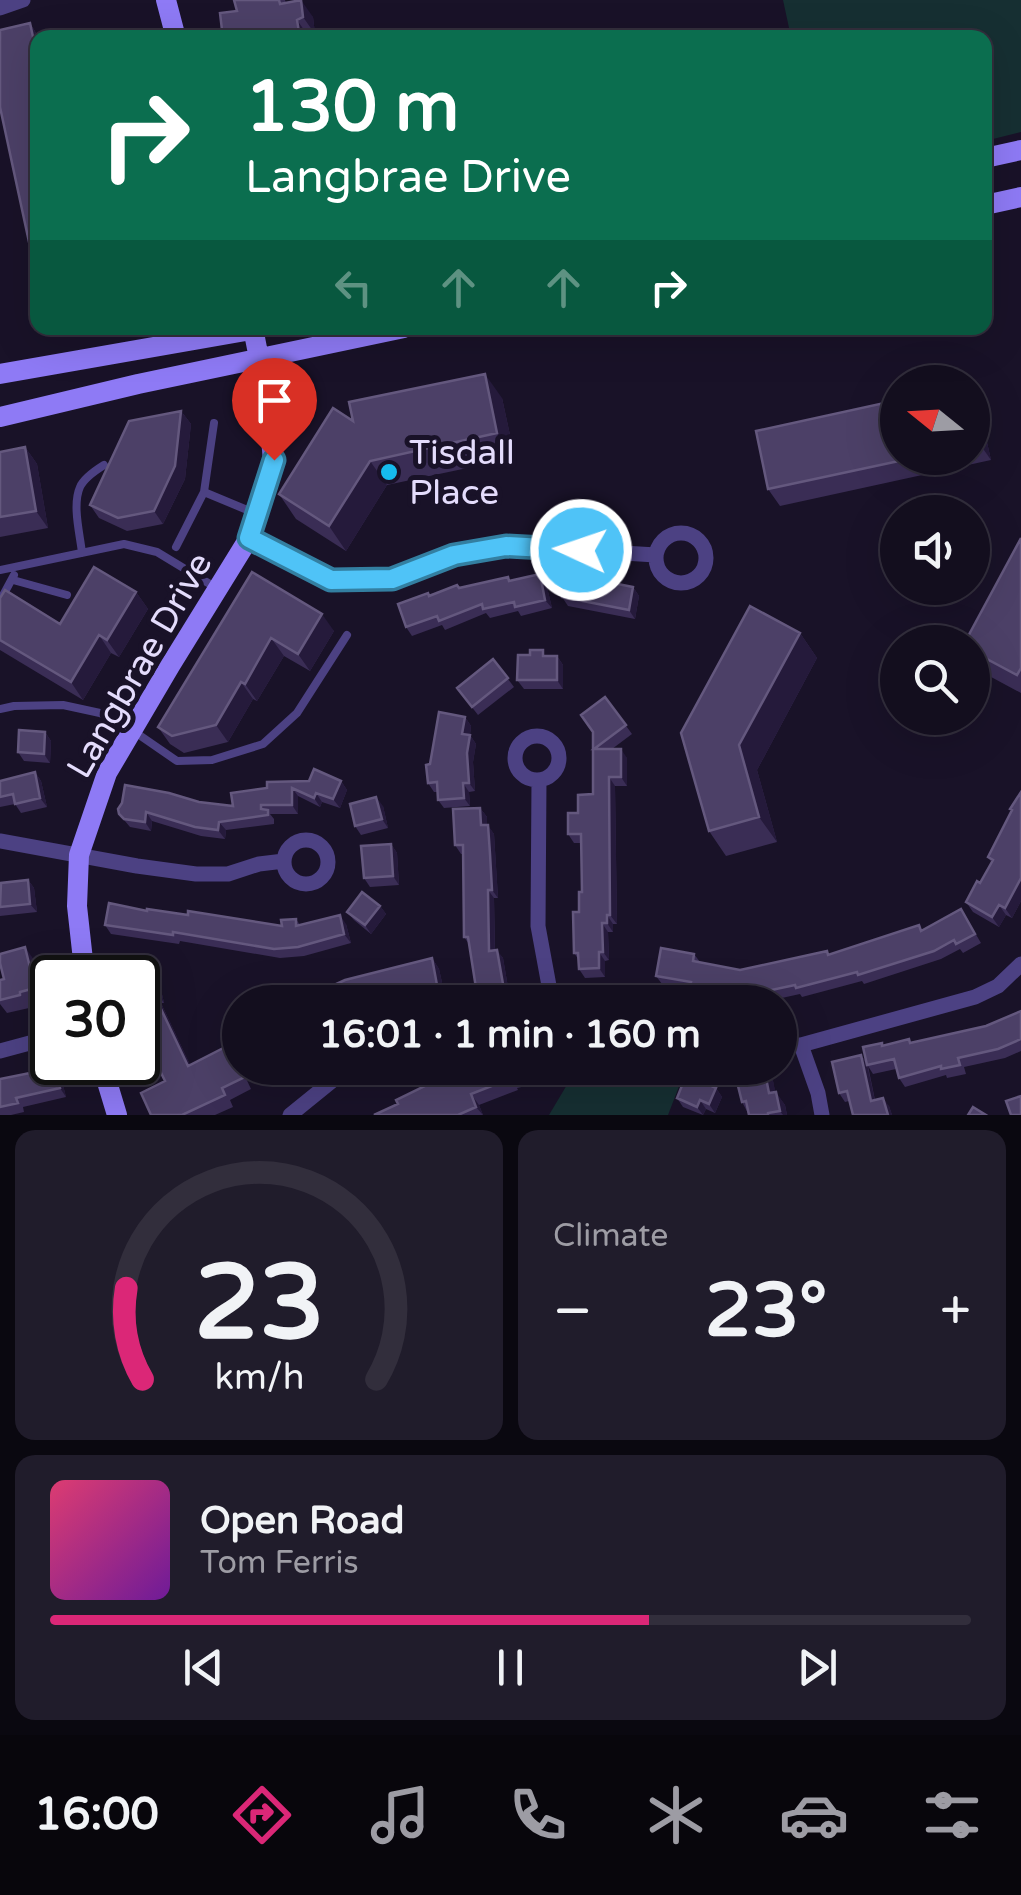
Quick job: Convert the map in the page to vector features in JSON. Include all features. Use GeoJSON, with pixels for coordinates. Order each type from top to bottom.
{"type":"FeatureCollection","features":[{"type":"Feature","properties":{"kind":"street"},"geometry":{"type":"LineString","coordinates":[[0,8],[22,0]]}},
{"type":"Feature","properties":{"kind":"street"},"geometry":{"type":"LineString","coordinates":[[166,0],[174,30]]}},
{"type":"Feature","properties":{"kind":"street"},"geometry":{"type":"LineString","coordinates":[[992,156],[1021,150]]}},
{"type":"Feature","properties":{"kind":"street"},"geometry":{"type":"LineString","coordinates":[[992,203],[1021,197]]}},
{"type":"Feature","properties":{"kind":"street"},"geometry":{"type":"LineString","coordinates":[[0,374],[218,335]]}},
{"type":"Feature","properties":{"kind":"street","name":"Langbrae Drive"},"geometry":{"type":"LineString","coordinates":[[83,955],[77,906],[78,854],[108,773],[249,538],[274,460],[257,335]]}},
{"type":"Feature","properties":{"kind":"street"},"geometry":{"type":"LineString","coordinates":[[0,418],[138,384],[372,335]]}},
{"type":"Feature","properties":{"kind":"street"},"geometry":{"type":"LineString","coordinates":[[249,538],[331,580],[392,579],[454,555],[506,546],[656,555]]}},
{"type":"Feature","properties":{"kind":"street"},"geometry":{"type":"LineString","coordinates":[[539,780],[538,926],[549,985]]}},
{"type":"Feature","properties":{"kind":"street"},"geometry":{"type":"LineString","coordinates":[[0,841],[196,874],[228,874],[284,861]]}},
{"type":"Feature","properties":{"kind":"street"},"geometry":{"type":"LineString","coordinates":[[797,1046],[975,997],[998,986],[1021,964]]}},
{"type":"Feature","properties":{"kind":"street"},"geometry":{"type":"LineString","coordinates":[[0,1051],[30,1043]]}},
{"type":"Feature","properties":{"kind":"street"},"geometry":{"type":"LineString","coordinates":[[802,1046],[822,1115]]}},
{"type":"Feature","properties":{"kind":"street"},"geometry":{"type":"LineString","coordinates":[[108,1085],[116,1115]]}},
{"type":"Feature","properties":{"kind":"street"},"geometry":{"type":"LineString","coordinates":[[290,1115],[327,1085]]}},
{"type":"Feature","properties":{"kind":"lane"},"geometry":{"type":"LineString","coordinates":[[176,547],[204,492],[214,423]]}},
{"type":"Feature","properties":{"kind":"lane"},"geometry":{"type":"LineString","coordinates":[[82,553],[77,506],[80,487],[104,464]]}},
{"type":"Feature","properties":{"kind":"lane"},"geometry":{"type":"LineString","coordinates":[[204,492],[256,514]]}},
{"type":"Feature","properties":{"kind":"lane"},"geometry":{"type":"LineString","coordinates":[[0,570],[124,544],[157,552],[218,589]]}},
{"type":"Feature","properties":{"kind":"lane"},"geometry":{"type":"LineString","coordinates":[[0,601],[13,580],[16,566]]}},
{"type":"Feature","properties":{"kind":"lane"},"geometry":{"type":"LineString","coordinates":[[13,580],[67,595]]}},
{"type":"Feature","properties":{"kind":"lane"},"geometry":{"type":"LineString","coordinates":[[0,710],[62,705],[100,714],[177,760],[212,760],[264,744],[297,713],[346,635]]}},
{"type":"Feature","properties":{"kind":"green space"},"geometry":{"type":"Polygon","coordinates":[[[783,0],[1021,0],[1021,132],[992,139],[992,30],[789,30],[783,0]]]}},
{"type":"Feature","properties":{"kind":"green space"},"geometry":{"type":"Polygon","coordinates":[[[567,1085],[679,1085],[668,1115],[549,1115],[567,1085]]]}},
{"type":"Feature","properties":{"kind":"building"},"geometry":{"type":"Polygon","coordinates":[[[234,0],[279,0],[280,4],[301,0],[303,17],[297,20],[299,30],[222,30],[220,13],[237,11],[234,0]]]}},
{"type":"Feature","properties":{"kind":"building"},"geometry":{"type":"Polygon","coordinates":[[[30,23],[32,30],[29,242],[0,107],[0,30],[30,23]]]}},
{"type":"Feature","properties":{"kind":"building"},"geometry":{"type":"Polygon","coordinates":[[[485,374],[497,433],[370,461],[329,526],[279,494],[333,408],[353,421],[349,402],[485,374]]]}},
{"type":"Feature","properties":{"kind":"building"},"geometry":{"type":"Polygon","coordinates":[[[880,404],[880,465],[768,489],[756,431],[880,404]]]}},
{"type":"Feature","properties":{"kind":"building"},"geometry":{"type":"Polygon","coordinates":[[[181,411],[175,466],[154,511],[118,518],[90,505],[129,421],[181,411]]]}},
{"type":"Feature","properties":{"kind":"building"},"geometry":{"type":"Polygon","coordinates":[[[25,447],[36,511],[0,517],[0,452],[25,447]]]}},
{"type":"Feature","properties":{"kind":"building"},"geometry":{"type":"Polygon","coordinates":[[[1021,538],[1021,668],[1017,675],[990,661],[990,625],[974,625],[985,605],[990,605],[990,596],[1021,538]]]}},
{"type":"Feature","properties":{"kind":"building"},"geometry":{"type":"Polygon","coordinates":[[[94,567],[136,592],[107,640],[99,635],[71,682],[0,640],[0,598],[5,590],[60,624],[94,567]]]}},
{"type":"Feature","properties":{"kind":"building"},"geometry":{"type":"Polygon","coordinates":[[[252,572],[322,614],[298,654],[271,638],[216,725],[172,736],[158,727],[252,572]]]}},
{"type":"Feature","properties":{"kind":"building"},"geometry":{"type":"Polygon","coordinates":[[[540,574],[545,600],[515,607],[514,602],[483,609],[482,604],[439,621],[437,616],[406,627],[398,604],[457,585],[459,588],[540,574]]]}},
{"type":"Feature","properties":{"kind":"building"},"geometry":{"type":"Polygon","coordinates":[[[567,574],[633,587],[629,610],[562,597],[567,574]]]}},
{"type":"Feature","properties":{"kind":"building"},"geometry":{"type":"Polygon","coordinates":[[[750,606],[800,633],[739,745],[759,817],[709,831],[681,733],[750,606]]]}},
{"type":"Feature","properties":{"kind":"building"},"geometry":{"type":"Polygon","coordinates":[[[530,650],[543,650],[543,656],[557,656],[557,680],[517,680],[518,655],[530,655],[530,650]]]}},
{"type":"Feature","properties":{"kind":"building"},"geometry":{"type":"Polygon","coordinates":[[[493,659],[508,678],[472,707],[457,688],[493,659]]]}},
{"type":"Feature","properties":{"kind":"building"},"geometry":{"type":"Polygon","coordinates":[[[605,697],[626,725],[594,749],[621,749],[621,777],[609,777],[610,915],[607,923],[602,923],[599,968],[579,969],[578,953],[574,953],[573,912],[579,912],[582,892],[581,834],[568,834],[568,813],[578,813],[578,795],[593,794],[593,732],[581,715],[605,697]]]}},
{"type":"Feature","properties":{"kind":"building"},"geometry":{"type":"Polygon","coordinates":[[[439,712],[465,717],[462,734],[470,735],[469,783],[463,783],[464,798],[438,800],[437,782],[428,783],[426,765],[430,764],[439,712]]]}},
{"type":"Feature","properties":{"kind":"building"},"geometry":{"type":"Polygon","coordinates":[[[19,730],[45,732],[44,754],[18,752],[19,730]]]}},
{"type":"Feature","properties":{"kind":"building"},"geometry":{"type":"Polygon","coordinates":[[[314,769],[341,781],[333,799],[316,793],[314,798],[292,788],[292,805],[261,805],[268,815],[219,822],[218,830],[146,812],[145,822],[124,819],[119,814],[125,785],[233,806],[231,793],[267,788],[267,782],[309,781],[314,769]]]}},
{"type":"Feature","properties":{"kind":"building"},"geometry":{"type":"Polygon","coordinates":[[[35,772],[40,798],[15,804],[13,794],[0,797],[0,781],[35,772]]]}},
{"type":"Feature","properties":{"kind":"building"},"geometry":{"type":"Polygon","coordinates":[[[1021,792],[1021,878],[1005,908],[999,905],[992,917],[966,902],[993,860],[988,857],[1021,792]]]}},
{"type":"Feature","properties":{"kind":"building"},"geometry":{"type":"Polygon","coordinates":[[[376,797],[382,819],[355,826],[350,804],[376,797]]]}},
{"type":"Feature","properties":{"kind":"building"},"geometry":{"type":"Polygon","coordinates":[[[480,808],[481,825],[488,825],[492,890],[488,890],[489,951],[497,950],[503,984],[476,985],[468,937],[464,937],[463,845],[455,845],[453,809],[480,808]]]}},
{"type":"Feature","properties":{"kind":"building"},"geometry":{"type":"Polygon","coordinates":[[[391,844],[393,876],[364,878],[361,846],[391,844]]]}},
{"type":"Feature","properties":{"kind":"building"},"geometry":{"type":"Polygon","coordinates":[[[28,880],[30,904],[0,907],[1,883],[28,880]]]}},
{"type":"Feature","properties":{"kind":"building"},"geometry":{"type":"Polygon","coordinates":[[[362,892],[380,906],[365,925],[347,912],[362,892]]]}},
{"type":"Feature","properties":{"kind":"building"},"geometry":{"type":"Polygon","coordinates":[[[109,903],[282,926],[281,920],[296,919],[296,926],[340,915],[344,934],[298,947],[274,949],[105,925],[109,903]]]}},
{"type":"Feature","properties":{"kind":"building"},"geometry":{"type":"Polygon","coordinates":[[[961,909],[975,934],[956,944],[954,940],[934,951],[858,975],[857,972],[797,988],[690,985],[691,982],[656,976],[661,948],[694,954],[693,961],[740,970],[827,951],[828,955],[919,925],[921,931],[961,909]]]}},
{"type":"Feature","properties":{"kind":"building"},"geometry":{"type":"Polygon","coordinates":[[[25,947],[30,989],[0,1000],[0,980],[4,979],[0,954],[25,947]]]}},
{"type":"Feature","properties":{"kind":"building"},"geometry":{"type":"Polygon","coordinates":[[[432,958],[437,985],[334,985],[432,958]]]}},
{"type":"Feature","properties":{"kind":"building"},"geometry":{"type":"Polygon","coordinates":[[[160,1007],[188,1066],[222,1049],[222,1085],[228,1085],[222,1088],[225,1095],[182,1115],[151,1115],[141,1093],[165,1081],[160,1071],[160,1007]]]}},
{"type":"Feature","properties":{"kind":"building"},"geometry":{"type":"Polygon","coordinates":[[[1021,1011],[1021,1039],[958,1058],[960,1065],[899,1078],[894,1059],[867,1065],[863,1047],[909,1039],[910,1043],[986,1026],[1021,1011]]]}},
{"type":"Feature","properties":{"kind":"building"},"geometry":{"type":"Polygon","coordinates":[[[861,1055],[871,1101],[883,1098],[888,1115],[853,1115],[847,1091],[839,1093],[832,1062],[861,1055]]]}},
{"type":"Feature","properties":{"kind":"building"},"geometry":{"type":"Polygon","coordinates":[[[30,1073],[30,1085],[60,1088],[16,1098],[18,1103],[0,1107],[0,1079],[30,1073]]]}},
{"type":"Feature","properties":{"kind":"building"},"geometry":{"type":"Polygon","coordinates":[[[494,1085],[471,1094],[476,1107],[458,1115],[374,1115],[425,1086],[494,1085]]]}},
{"type":"Feature","properties":{"kind":"building"},"geometry":{"type":"Polygon","coordinates":[[[682,1085],[716,1088],[709,1104],[700,1100],[697,1107],[677,1098],[682,1085]]]}},
{"type":"Feature","properties":{"kind":"building"},"geometry":{"type":"Polygon","coordinates":[[[738,1085],[767,1085],[769,1093],[776,1092],[780,1111],[749,1115],[746,1101],[742,1102],[738,1085]]]}},
{"type":"Feature","properties":{"kind":"building"},"geometry":{"type":"Polygon","coordinates":[[[1021,1096],[1021,1115],[1011,1115],[1006,1101],[1021,1096]]]}},
{"type":"Feature","properties":{"kind":"building"},"geometry":{"type":"Polygon","coordinates":[[[973,1107],[986,1115],[968,1115],[973,1107]]]}},
{"type":"Feature","properties":{"kind":"place","name":"Tisdall Place"},"geometry":{"type":"Point","coordinates":[389,472]}},
{"type":"Feature","properties":{"kind":"route"},"geometry":{"type":"LineString","coordinates":[[274,460],[249,538],[331,580],[392,579],[454,555],[506,546],[581,550]]}}]}
